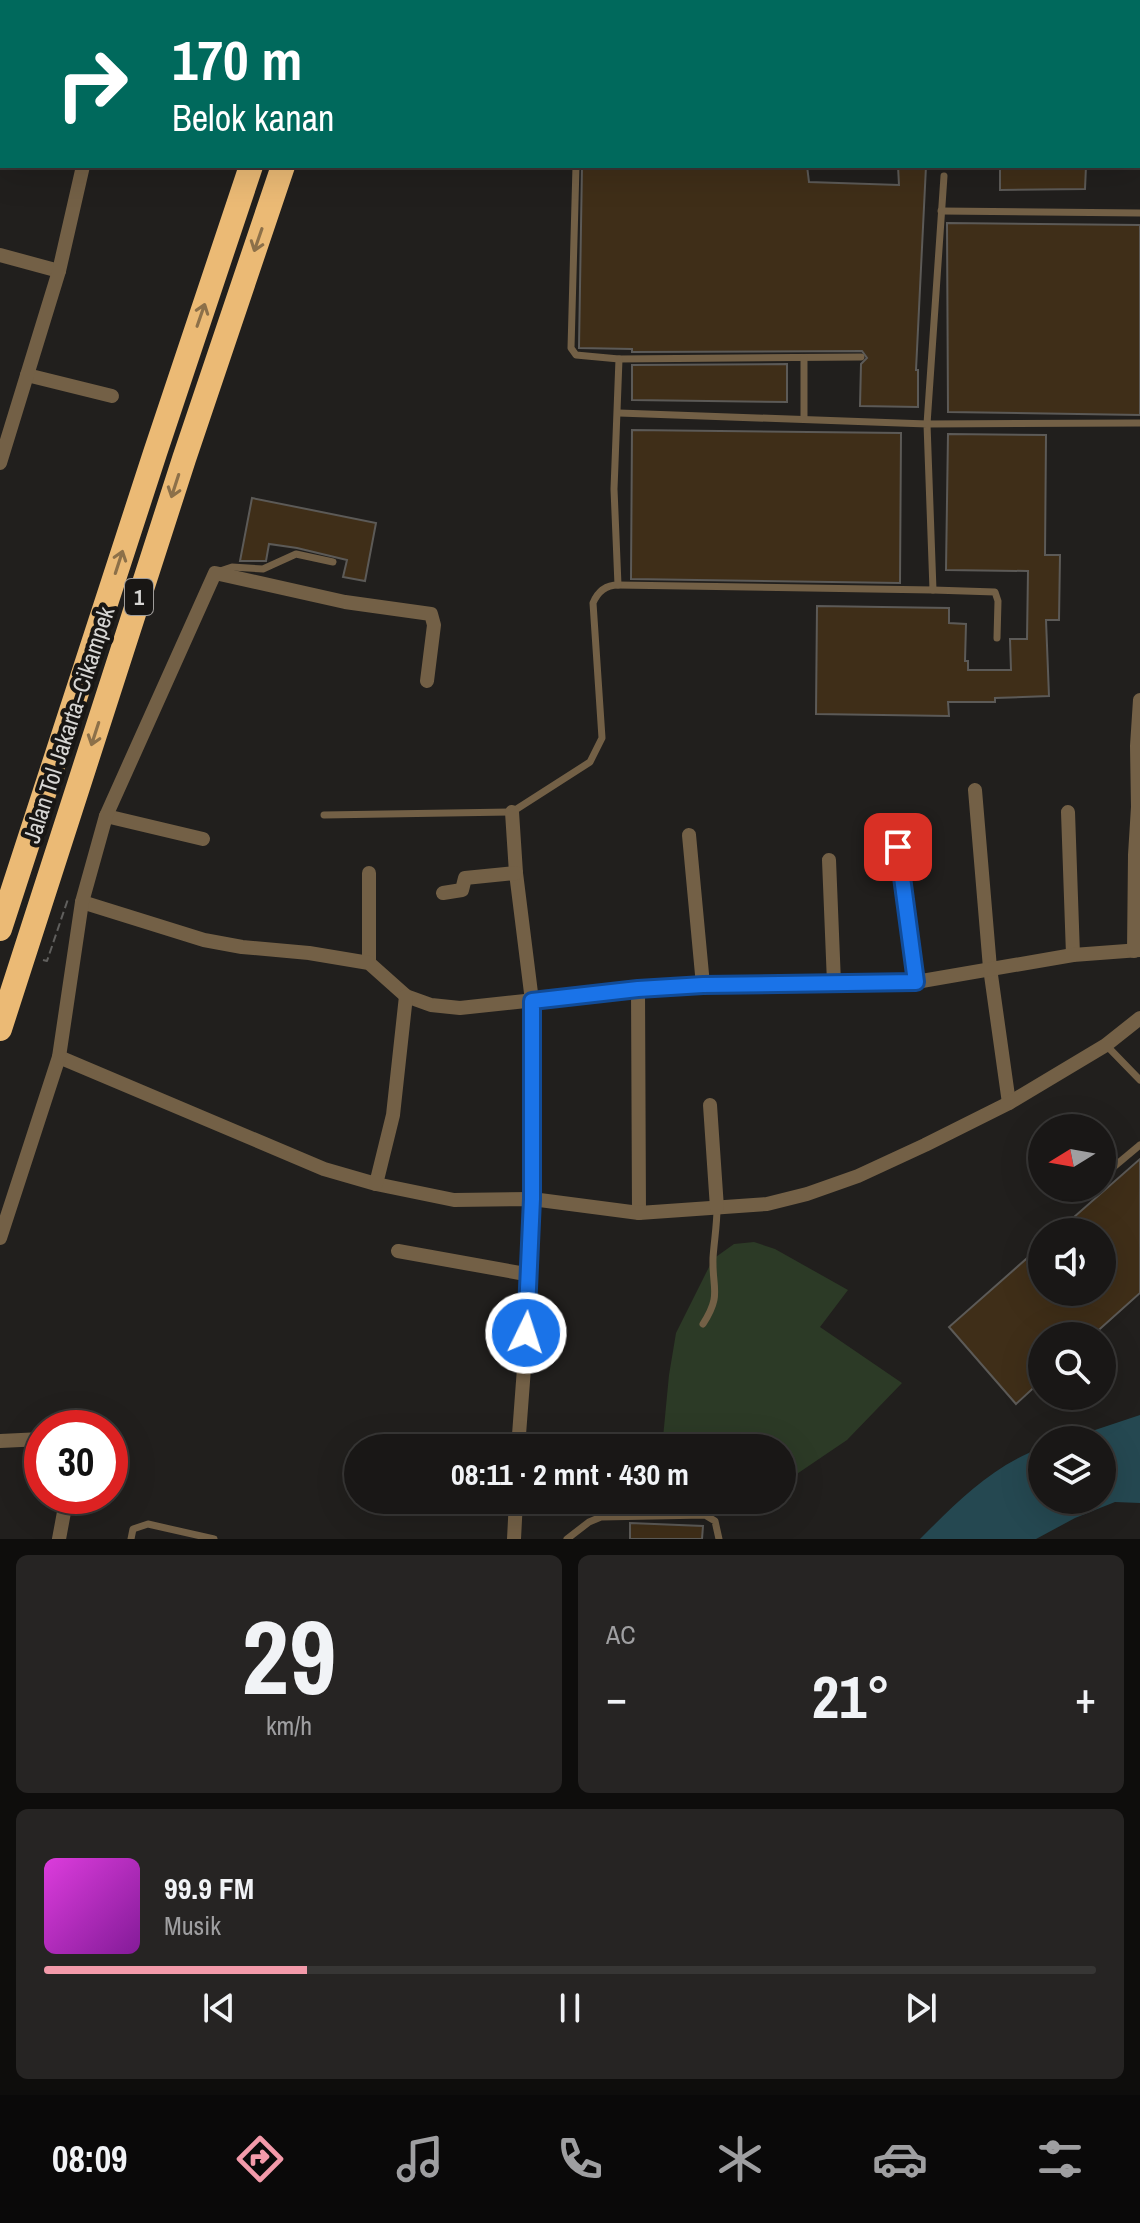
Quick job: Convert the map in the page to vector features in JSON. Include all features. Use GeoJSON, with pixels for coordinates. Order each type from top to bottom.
{"type":"FeatureCollection","features":[{"type":"Feature","properties":{"kind":"highway","name":"Jalan Tol Jakarta–Cikampek"},"geometry":{"type":"LineString","coordinates":[[0,929],[250,168]]}},
{"type":"Feature","properties":{"kind":"highway","name":"Jalan Tol Jakarta–Cikampek"},"geometry":{"type":"LineString","coordinates":[[0,1029],[179,474],[282,168]]}},
{"type":"Feature","properties":{"kind":"street"},"geometry":{"type":"LineString","coordinates":[[1,458],[59,271],[83,168]]}},
{"type":"Feature","properties":{"kind":"street"},"geometry":{"type":"LineString","coordinates":[[0,255],[59,271]]}},
{"type":"Feature","properties":{"kind":"street"},"geometry":{"type":"LineString","coordinates":[[27,375],[112,396]]}},
{"type":"Feature","properties":{"kind":"street"},"geometry":{"type":"LineString","coordinates":[[0,1238],[59,1057],[75,899],[106,816],[215,573],[345,602],[431,614],[434,625],[427,681]]}},
{"type":"Feature","properties":{"kind":"street"},"geometry":{"type":"LineString","coordinates":[[75,899],[204,940],[369,963],[406,996],[431,1005],[460,1008],[703,985],[916,982],[1073,955],[1137,951],[1135,855],[1140,700]]}},
{"type":"Feature","properties":{"kind":"street"},"geometry":{"type":"LineString","coordinates":[[975,790],[990,968],[1009,1103]]}},
{"type":"Feature","properties":{"kind":"street"},"geometry":{"type":"LineString","coordinates":[[512,812],[516,873],[532,1001],[531,1275],[519,1434]]}},
{"type":"Feature","properties":{"kind":"street"},"geometry":{"type":"LineString","coordinates":[[1068,812],[1073,955]]}},
{"type":"Feature","properties":{"kind":"street"},"geometry":{"type":"LineString","coordinates":[[106,816],[203,839]]}},
{"type":"Feature","properties":{"kind":"street"},"geometry":{"type":"LineString","coordinates":[[895,820],[916,982]]}},
{"type":"Feature","properties":{"kind":"street"},"geometry":{"type":"LineString","coordinates":[[689,835],[703,985]]}},
{"type":"Feature","properties":{"kind":"street"},"geometry":{"type":"LineString","coordinates":[[829,860],[834,983]]}},
{"type":"Feature","properties":{"kind":"street"},"geometry":{"type":"LineString","coordinates":[[369,873],[369,963]]}},
{"type":"Feature","properties":{"kind":"street"},"geometry":{"type":"LineString","coordinates":[[443,893],[462,890],[465,878],[516,873]]}},
{"type":"Feature","properties":{"kind":"street"},"geometry":{"type":"LineString","coordinates":[[638,989],[639,1213]]}},
{"type":"Feature","properties":{"kind":"street"},"geometry":{"type":"LineString","coordinates":[[376,1184],[393,1115],[406,996]]}},
{"type":"Feature","properties":{"kind":"street"},"geometry":{"type":"LineString","coordinates":[[59,1057],[324,1169],[376,1184],[454,1200],[532,1199],[639,1213],[767,1204],[845,1180],[1009,1103],[1106,1045],[1140,1018]]}},
{"type":"Feature","properties":{"kind":"street"},"geometry":{"type":"LineString","coordinates":[[710,1105],[717,1208]]}},
{"type":"Feature","properties":{"kind":"street"},"geometry":{"type":"LineString","coordinates":[[398,1251],[531,1275]]}},
{"type":"Feature","properties":{"kind":"street"},"geometry":{"type":"LineString","coordinates":[[0,1441],[24,1440]]}},
{"type":"Feature","properties":{"kind":"street"},"geometry":{"type":"LineString","coordinates":[[59,1539],[64,1514]]}},
{"type":"Feature","properties":{"kind":"street"},"geometry":{"type":"LineString","coordinates":[[514,1539],[515,1514]]}},
{"type":"Feature","properties":{"kind":"lane"},"geometry":{"type":"LineString","coordinates":[[576,168],[571,348],[576,355],[619,359],[861,357]]}},
{"type":"Feature","properties":{"kind":"lane"},"geometry":{"type":"LineString","coordinates":[[933,590],[927,424],[944,176]]}},
{"type":"Feature","properties":{"kind":"lane"},"geometry":{"type":"LineString","coordinates":[[941,211],[1140,213]]}},
{"type":"Feature","properties":{"kind":"lane"},"geometry":{"type":"LineString","coordinates":[[804,358],[804,419]]}},
{"type":"Feature","properties":{"kind":"lane"},"geometry":{"type":"LineString","coordinates":[[618,585],[614,489],[619,359]]}},
{"type":"Feature","properties":{"kind":"lane"},"geometry":{"type":"LineString","coordinates":[[619,413],[927,424],[1140,423]]}},
{"type":"Feature","properties":{"kind":"lane"},"geometry":{"type":"LineString","coordinates":[[215,573],[232,567],[263,569],[296,554],[333,562]]}},
{"type":"Feature","properties":{"kind":"lane"},"geometry":{"type":"LineString","coordinates":[[324,815],[512,812],[590,762],[602,738],[593,603],[604,588],[618,585],[995,592],[998,601],[997,638]]}},
{"type":"Feature","properties":{"kind":"lane"},"geometry":{"type":"LineString","coordinates":[[1106,1045],[1140,1080]]}},
{"type":"Feature","properties":{"kind":"lane"},"geometry":{"type":"LineString","coordinates":[[1116,1165],[1140,1145]]}},
{"type":"Feature","properties":{"kind":"lane"},"geometry":{"type":"LineString","coordinates":[[703,1324],[713,1307],[717,1208]]}},
{"type":"Feature","properties":{"kind":"lane"},"geometry":{"type":"LineString","coordinates":[[567,1539],[601,1517],[705,1515],[715,1521],[719,1539]]}},
{"type":"Feature","properties":{"kind":"lane"},"geometry":{"type":"LineString","coordinates":[[131,1539],[133,1529],[148,1524],[214,1539]]}},
{"type":"Feature","properties":{"kind":"path"},"geometry":{"type":"LineString","coordinates":[[47,961],[75,899]]}},
{"type":"Feature","properties":{"kind":"green space"},"geometry":{"type":"Polygon","coordinates":[[[754,1242],[775,1249],[848,1290],[820,1327],[902,1383],[847,1440],[796,1475],[796,1434],[663,1434],[676,1333],[713,1259],[734,1244],[754,1242]]]}},
{"type":"Feature","properties":{"kind":"water"},"geometry":{"type":"Polygon","coordinates":[[[1140,1415],[1140,1503],[1116,1502],[1116,1426],[1107,1426],[1140,1415]]]}},
{"type":"Feature","properties":{"kind":"water"},"geometry":{"type":"Polygon","coordinates":[[[1028,1453],[1028,1514],[1085,1514],[1036,1539],[920,1539],[961,1499],[1028,1453]]]}},
{"type":"Feature","properties":{"kind":"building"},"geometry":{"type":"Polygon","coordinates":[[[582,168],[807,168],[809,182],[899,185],[898,168],[926,168],[916,370],[918,407],[860,406],[861,364],[867,358],[862,351],[632,352],[632,349],[579,348],[582,168]]]}},
{"type":"Feature","properties":{"kind":"building"},"geometry":{"type":"Polygon","coordinates":[[[1000,168],[1086,168],[1085,189],[1000,190],[1000,168]]]}},
{"type":"Feature","properties":{"kind":"building"},"geometry":{"type":"Polygon","coordinates":[[[947,223],[1140,225],[1140,415],[948,412],[947,223]]]}},
{"type":"Feature","properties":{"kind":"building"},"geometry":{"type":"Polygon","coordinates":[[[787,364],[787,402],[632,400],[632,365],[787,364]]]}},
{"type":"Feature","properties":{"kind":"building"},"geometry":{"type":"Polygon","coordinates":[[[632,430],[901,433],[900,583],[631,579],[632,430]]]}},
{"type":"Feature","properties":{"kind":"building"},"geometry":{"type":"Polygon","coordinates":[[[948,434],[1046,435],[1045,555],[1060,555],[1059,620],[1046,620],[1049,696],[995,698],[995,702],[948,702],[949,716],[816,714],[817,606],[949,608],[949,623],[966,624],[965,661],[968,661],[968,670],[1011,670],[1010,639],[1027,639],[1028,571],[946,570],[948,434]]]}},
{"type":"Feature","properties":{"kind":"building"},"geometry":{"type":"Polygon","coordinates":[[[252,498],[376,523],[365,581],[343,577],[347,560],[297,548],[269,544],[266,561],[240,561],[252,498]]]}},
{"type":"Feature","properties":{"kind":"building"},"geometry":{"type":"Polygon","coordinates":[[[1140,1159],[1140,1293],[1108,1322],[1028,1322],[1028,1393],[1016,1404],[949,1327],[1028,1257],[1028,1306],[1116,1306],[1116,1218],[1073,1218],[1091,1202],[1116,1202],[1116,1180],[1140,1159]]]}},
{"type":"Feature","properties":{"kind":"building"},"geometry":{"type":"Polygon","coordinates":[[[630,1523],[703,1526],[702,1539],[630,1539],[630,1523]]]}},
{"type":"Feature","properties":{"kind":"route"},"geometry":{"type":"LineString","coordinates":[[526,1333],[531,1275],[532,1001],[703,985],[916,982],[898,847]]}}]}
